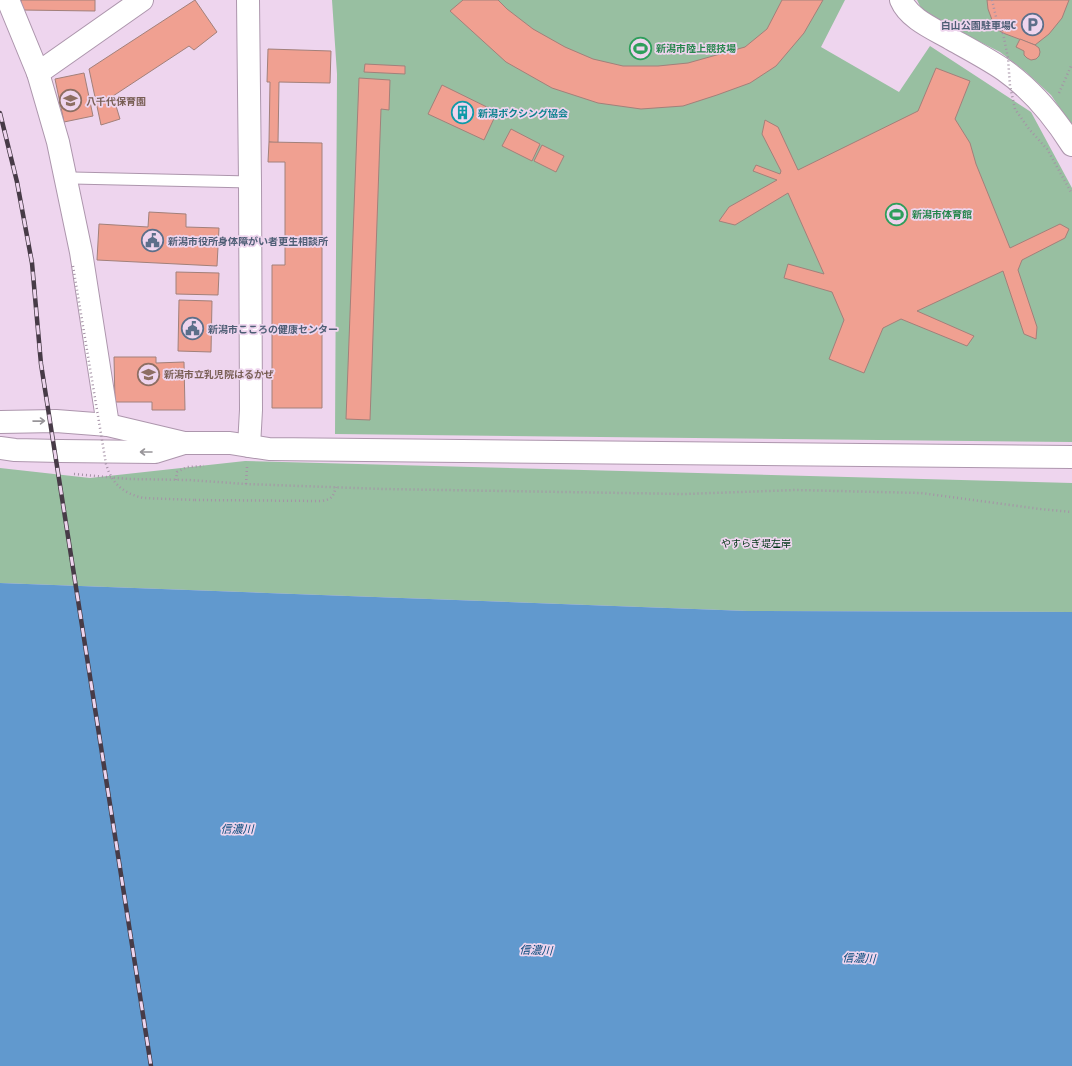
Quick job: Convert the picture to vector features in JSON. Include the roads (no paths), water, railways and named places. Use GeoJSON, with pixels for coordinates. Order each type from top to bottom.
{"type":"FeatureCollection","features":[{"type":"Feature","properties":{"kind":"street"},"geometry":{"type":"LineString","coordinates":[[8,0],[38,73],[58,142],[81,252],[108,425]]}},
{"type":"Feature","properties":{"kind":"street"},"geometry":{"type":"LineString","coordinates":[[38,73],[142,0]]}},
{"type":"Feature","properties":{"kind":"street"},"geometry":{"type":"LineString","coordinates":[[248,0],[250,182],[250,410],[248,454]]}},
{"type":"Feature","properties":{"kind":"street"},"geometry":{"type":"LineString","coordinates":[[901,0],[910,13],[920,21],[984,58],[1022,84],[1046,109],[1072,145]]}},
{"type":"Feature","properties":{"kind":"street"},"geometry":{"type":"LineString","coordinates":[[0,422],[56,421],[108,425],[184,443],[230,443],[248,454],[269,449],[1072,457]]}},
{"type":"Feature","properties":{"kind":"street"},"geometry":{"type":"LineString","coordinates":[[0,448],[52,451],[155,452],[184,443]]}},
{"type":"Feature","properties":{"kind":"lane"},"geometry":{"type":"LineString","coordinates":[[73,178],[250,182]]}},
{"type":"Feature","properties":{"kind":"water","name":"信濃川"},"geometry":{"type":"Polygon","coordinates":[[[0,583],[748,611],[1072,612],[1072,1066],[0,1066],[0,583]]]}},
{"type":"Feature","properties":{"kind":"railway"},"geometry":{"type":"LineString","coordinates":[[0,113],[17,182],[32,263],[41,364],[151,1066]]}},
{"type":"Feature","properties":{"kind":"place","name":"白山公園駐車場C"},"geometry":{"type":"Point","coordinates":[1032,25]}},
{"type":"Feature","properties":{"kind":"place","name":"新潟市陸上競技場"},"geometry":{"type":"Point","coordinates":[641,48]}},
{"type":"Feature","properties":{"kind":"place","name":"八千代保育園"},"geometry":{"type":"Point","coordinates":[71,101]}},
{"type":"Feature","properties":{"kind":"place","name":"新潟ボクシング協会"},"geometry":{"type":"Point","coordinates":[463,113]}},
{"type":"Feature","properties":{"kind":"place","name":"新潟市体育館"},"geometry":{"type":"Point","coordinates":[897,214]}},
{"type":"Feature","properties":{"kind":"place","name":"新潟市役所身体障がい者更生相談所"},"geometry":{"type":"Point","coordinates":[152,241]}},
{"type":"Feature","properties":{"kind":"place","name":"新潟市こころの健康センター"},"geometry":{"type":"Point","coordinates":[193,329]}},
{"type":"Feature","properties":{"kind":"place","name":"新潟市立乳児院はるかぜ"},"geometry":{"type":"Point","coordinates":[148,374]}},
{"type":"Feature","properties":{"kind":"park label","name":"やすらぎ堤左岸"},"geometry":{"type":"Point","coordinates":[756,543]}}]}
